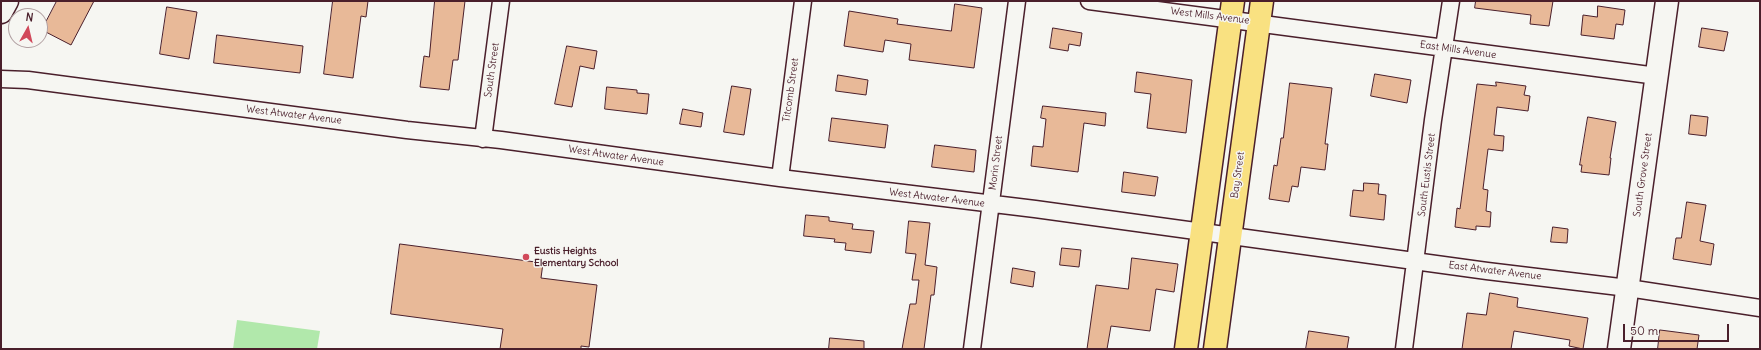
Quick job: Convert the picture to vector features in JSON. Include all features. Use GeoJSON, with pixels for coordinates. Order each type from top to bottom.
{"type":"FeatureCollection","features":[{"type":"Feature","properties":{"kind":"main road","name":"Bay Street"},"geometry":{"type":"LineString","coordinates":[[1215,349],[1262,1]]}},
{"type":"Feature","properties":{"kind":"main road"},"geometry":{"type":"LineString","coordinates":[[1186,349],[1232,10]]}},
{"type":"Feature","properties":{"kind":"street"},"geometry":{"type":"LineString","coordinates":[[1,12],[7,1]]}},
{"type":"Feature","properties":{"kind":"street","name":"South Street"},"geometry":{"type":"LineString","coordinates":[[483,139],[501,1]]}},
{"type":"Feature","properties":{"kind":"street","name":"Titcomb Street"},"geometry":{"type":"LineString","coordinates":[[780,178],[803,1]]}},
{"type":"Feature","properties":{"kind":"street","name":"Morin Street"},"geometry":{"type":"LineString","coordinates":[[972,349],[1017,1]]}},
{"type":"Feature","properties":{"kind":"street","name":"West Mills Avenue"},"geometry":{"type":"LineString","coordinates":[[1089,1],[1232,10],[1259,22]]}},
{"type":"Feature","properties":{"kind":"street","name":"South Eustis Street"},"geometry":{"type":"LineString","coordinates":[[1404,349],[1433,120],[1451,1]]}},
{"type":"Feature","properties":{"kind":"street","name":"South Grove Street"},"geometry":{"type":"LineString","coordinates":[[1619,349],[1667,1]]}},
{"type":"Feature","properties":{"kind":"street","name":"East Mills Avenue"},"geometry":{"type":"LineString","coordinates":[[1259,22],[1444,49],[1657,76]]}},
{"type":"Feature","properties":{"kind":"street","name":"West Atwater Avenue"},"geometry":{"type":"LineString","coordinates":[[1,79],[28,80],[1230,235]]}},
{"type":"Feature","properties":{"kind":"street","name":"East Atwater Avenue"},"geometry":{"type":"LineString","coordinates":[[1230,235],[1487,271],[1628,288],[1760,308]]}},
{"type":"Feature","properties":{"kind":"green space"},"geometry":{"type":"Polygon","coordinates":[[[237,320],[320,331],[317,349],[233,349],[237,320]]]}},
{"type":"Feature","properties":{"kind":"building"},"geometry":{"type":"Polygon","coordinates":[[[57,1],[94,1],[71,45],[48,33],[48,18],[57,1]]]}},
{"type":"Feature","properties":{"kind":"building"},"geometry":{"type":"Polygon","coordinates":[[[333,1],[368,1],[366,17],[361,16],[353,78],[324,74],[333,1]]]}},
{"type":"Feature","properties":{"kind":"building"},"geometry":{"type":"Polygon","coordinates":[[[435,1],[465,1],[458,60],[453,60],[449,90],[420,87],[424,56],[429,57],[435,1]]]}},
{"type":"Feature","properties":{"kind":"building"},"geometry":{"type":"Polygon","coordinates":[[[1476,1],[1553,1],[1549,26],[1530,24],[1531,15],[1475,8],[1476,1]]]}},
{"type":"Feature","properties":{"kind":"building"},"geometry":{"type":"Polygon","coordinates":[[[955,4],[982,8],[974,68],[909,60],[911,44],[885,40],[883,52],[844,46],[849,11],[898,19],[897,24],[951,31],[955,4]]]}},
{"type":"Feature","properties":{"kind":"building"},"geometry":{"type":"Polygon","coordinates":[[[1598,6],[1625,10],[1623,25],[1616,24],[1614,39],[1581,35],[1583,15],[1597,17],[1598,6]]]}},
{"type":"Feature","properties":{"kind":"building"},"geometry":{"type":"Polygon","coordinates":[[[167,7],[197,12],[189,59],[160,54],[167,7]]]}},
{"type":"Feature","properties":{"kind":"building"},"geometry":{"type":"Polygon","coordinates":[[[1053,28],[1082,33],[1080,46],[1069,44],[1068,51],[1050,48],[1053,28]]]}},
{"type":"Feature","properties":{"kind":"building"},"geometry":{"type":"Polygon","coordinates":[[[1702,28],[1728,32],[1724,51],[1699,47],[1702,28]]]}},
{"type":"Feature","properties":{"kind":"building"},"geometry":{"type":"Polygon","coordinates":[[[217,35],[303,46],[300,73],[214,63],[217,35]]]}},
{"type":"Feature","properties":{"kind":"building"},"geometry":{"type":"Polygon","coordinates":[[[567,46],[597,51],[594,69],[580,66],[572,107],[555,104],[567,46]]]}},
{"type":"Feature","properties":{"kind":"building"},"geometry":{"type":"Polygon","coordinates":[[[1137,72],[1192,80],[1186,133],[1147,128],[1151,94],[1135,92],[1137,72]]]}},
{"type":"Feature","properties":{"kind":"building"},"geometry":{"type":"Polygon","coordinates":[[[1375,74],[1411,80],[1407,103],[1371,96],[1375,74]]]}},
{"type":"Feature","properties":{"kind":"building"},"geometry":{"type":"Polygon","coordinates":[[[838,75],[868,80],[866,95],[836,91],[838,75]]]}},
{"type":"Feature","properties":{"kind":"building"},"geometry":{"type":"Polygon","coordinates":[[[1496,82],[1526,86],[1524,95],[1530,96],[1528,111],[1497,107],[1494,135],[1504,136],[1503,151],[1488,149],[1483,189],[1488,190],[1486,211],[1491,212],[1490,227],[1476,226],[1476,230],[1455,227],[1457,208],[1460,209],[1477,84],[1496,86],[1496,82]]]}},
{"type":"Feature","properties":{"kind":"building"},"geometry":{"type":"Polygon","coordinates":[[[1290,83],[1332,88],[1325,144],[1328,144],[1325,170],[1301,167],[1298,187],[1292,186],[1289,202],[1269,199],[1274,165],[1277,166],[1281,138],[1283,138],[1290,83]]]}},
{"type":"Feature","properties":{"kind":"building"},"geometry":{"type":"Polygon","coordinates":[[[732,86],[751,89],[744,135],[724,132],[732,86]]]}},
{"type":"Feature","properties":{"kind":"building"},"geometry":{"type":"Polygon","coordinates":[[[607,87],[637,90],[637,93],[649,94],[647,114],[605,109],[607,87]]]}},
{"type":"Feature","properties":{"kind":"building"},"geometry":{"type":"Polygon","coordinates":[[[1043,106],[1106,113],[1105,126],[1084,123],[1078,172],[1031,166],[1033,146],[1043,147],[1046,119],[1041,118],[1043,106]]]}},
{"type":"Feature","properties":{"kind":"building"},"geometry":{"type":"Polygon","coordinates":[[[683,109],[703,113],[701,127],[680,124],[683,109]]]}},
{"type":"Feature","properties":{"kind":"building"},"geometry":{"type":"Polygon","coordinates":[[[1691,115],[1708,117],[1706,136],[1689,134],[1691,115]]]}},
{"type":"Feature","properties":{"kind":"building"},"geometry":{"type":"Polygon","coordinates":[[[1588,117],[1616,122],[1610,158],[1609,175],[1581,172],[1582,165],[1580,165],[1588,117]]]}},
{"type":"Feature","properties":{"kind":"building"},"geometry":{"type":"Polygon","coordinates":[[[832,118],[888,125],[885,148],[829,141],[832,118]]]}},
{"type":"Feature","properties":{"kind":"building"},"geometry":{"type":"Polygon","coordinates":[[[935,145],[976,150],[974,172],[932,167],[935,145]]]}},
{"type":"Feature","properties":{"kind":"building"},"geometry":{"type":"Polygon","coordinates":[[[1124,172],[1158,177],[1155,196],[1122,192],[1124,172]]]}},
{"type":"Feature","properties":{"kind":"building"},"geometry":{"type":"Polygon","coordinates":[[[1364,183],[1379,184],[1378,194],[1386,195],[1384,220],[1350,216],[1353,190],[1363,191],[1364,183]]]}},
{"type":"Feature","properties":{"kind":"building"},"geometry":{"type":"Polygon","coordinates":[[[1687,202],[1706,205],[1700,241],[1714,244],[1711,265],[1673,259],[1676,238],[1681,238],[1687,202]]]}},
{"type":"Feature","properties":{"kind":"building"},"geometry":{"type":"Polygon","coordinates":[[[806,215],[829,217],[829,221],[853,224],[852,229],[874,231],[871,253],[845,250],[846,243],[834,242],[835,239],[804,236],[806,215]]]}},
{"type":"Feature","properties":{"kind":"building"},"geometry":{"type":"Polygon","coordinates":[[[909,221],[930,223],[925,265],[937,267],[934,295],[931,295],[924,349],[902,349],[910,304],[916,304],[919,280],[912,280],[916,254],[906,253],[909,221]]]}},
{"type":"Feature","properties":{"kind":"building"},"geometry":{"type":"Polygon","coordinates":[[[1553,227],[1568,229],[1567,243],[1551,242],[1553,227]]]}},
{"type":"Feature","properties":{"kind":"building"},"geometry":{"type":"Polygon","coordinates":[[[400,244],[543,263],[541,278],[597,285],[589,347],[581,346],[581,349],[500,349],[503,329],[391,314],[400,244]]]}},
{"type":"Feature","properties":{"kind":"building"},"geometry":{"type":"Polygon","coordinates":[[[1062,248],[1081,250],[1079,267],[1060,265],[1062,248]]]}},
{"type":"Feature","properties":{"kind":"building"},"geometry":{"type":"Polygon","coordinates":[[[1132,258],[1178,264],[1174,292],[1156,289],[1150,331],[1111,326],[1107,349],[1087,349],[1096,285],[1128,289],[1132,258]]]}},
{"type":"Feature","properties":{"kind":"building"},"geometry":{"type":"Polygon","coordinates":[[[1013,268],[1035,272],[1033,287],[1011,283],[1013,268]]]}},
{"type":"Feature","properties":{"kind":"building"},"geometry":{"type":"Polygon","coordinates":[[[1490,293],[1518,298],[1517,307],[1588,318],[1583,349],[1569,346],[1570,340],[1514,331],[1511,349],[1462,349],[1467,313],[1486,315],[1490,293]]]}},
{"type":"Feature","properties":{"kind":"building"},"geometry":{"type":"Polygon","coordinates":[[[1660,330],[1699,335],[1697,349],[1658,349],[1660,330]]]}},
{"type":"Feature","properties":{"kind":"building"},"geometry":{"type":"Polygon","coordinates":[[[1309,331],[1349,337],[1347,349],[1306,349],[1309,331]]]}},
{"type":"Feature","properties":{"kind":"building"},"geometry":{"type":"Polygon","coordinates":[[[830,338],[864,341],[864,349],[829,349],[830,338]]]}},
{"type":"Feature","properties":{"kind":"place","name":"Eustis Heights Elementary School"},"geometry":{"type":"Point","coordinates":[526,257]}}]}
